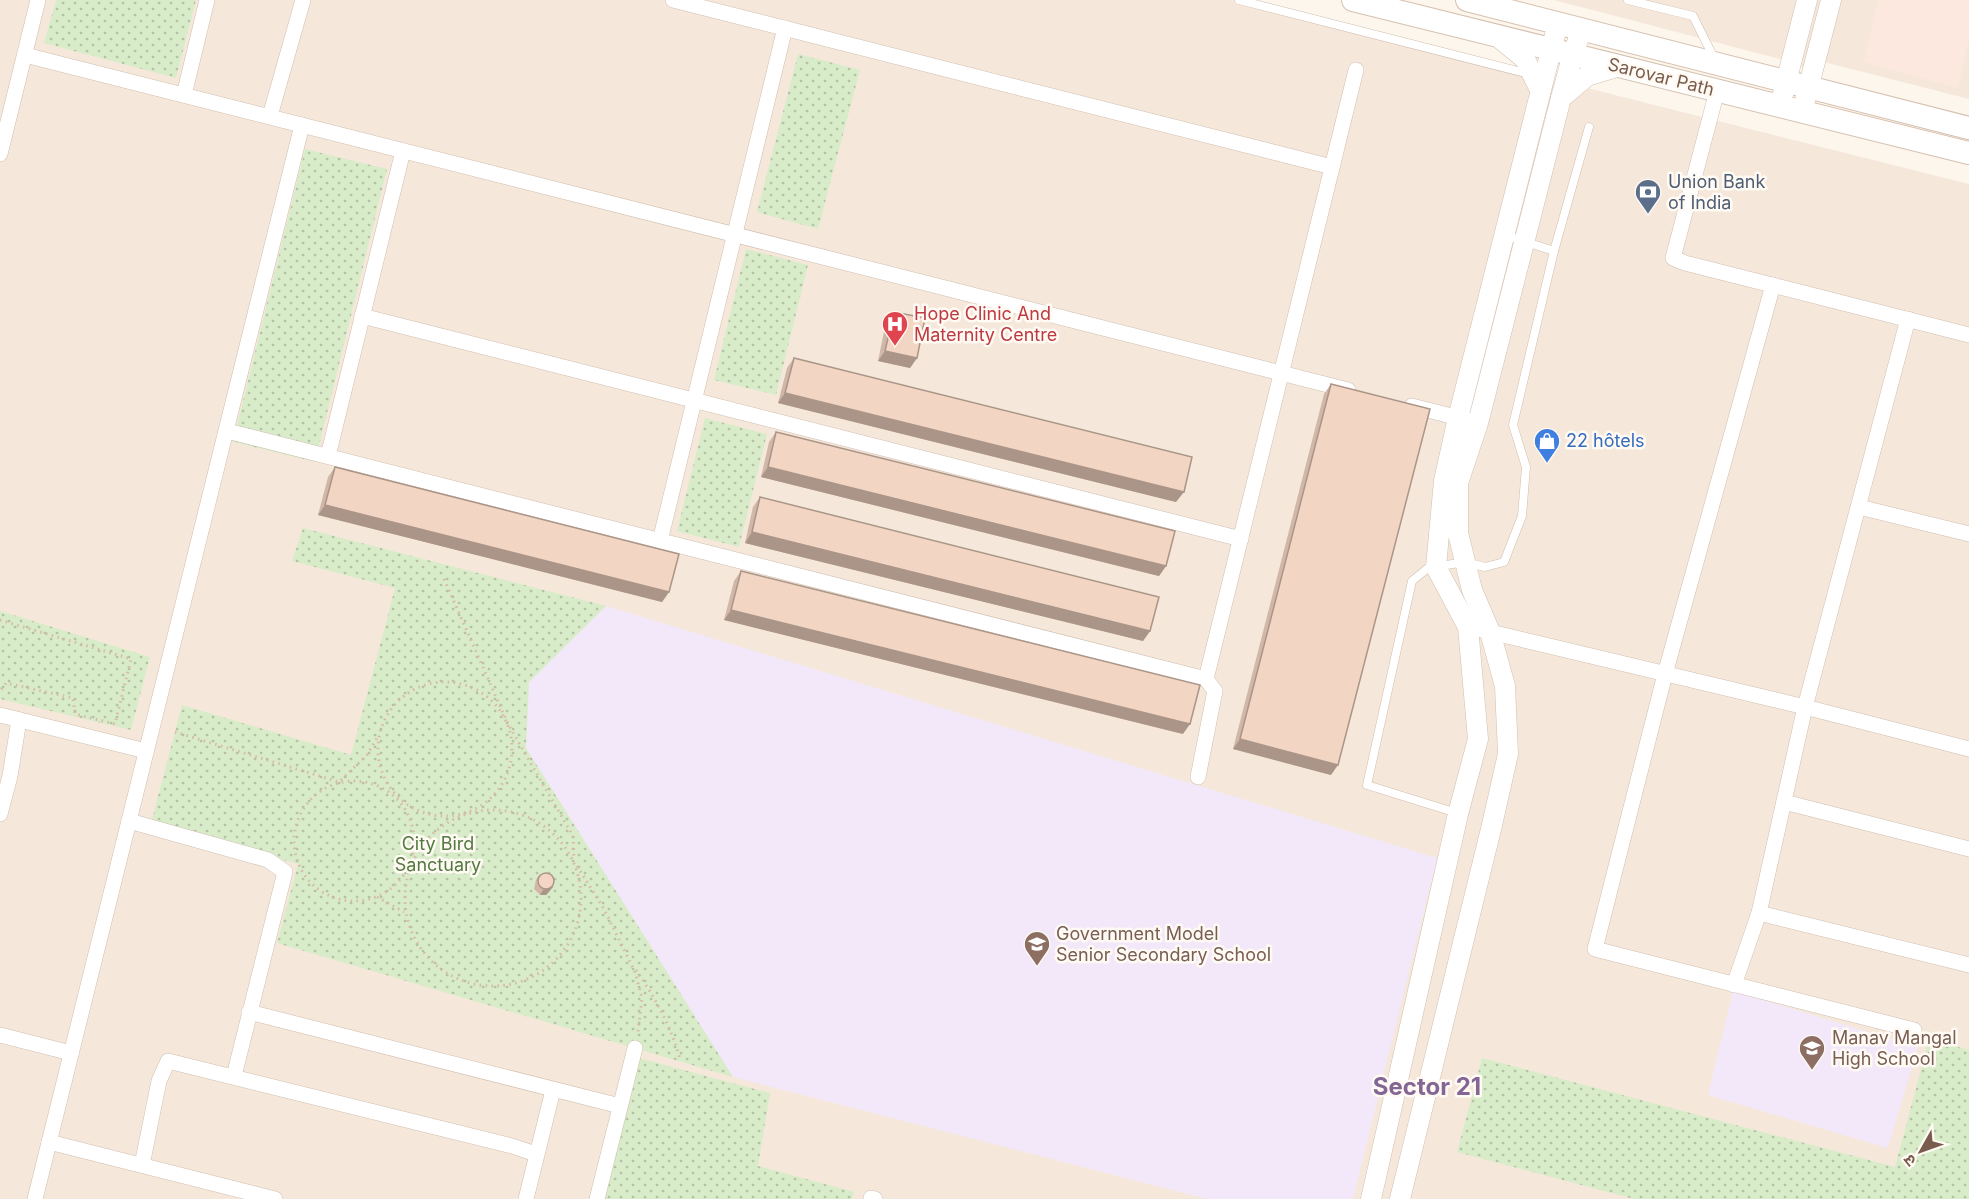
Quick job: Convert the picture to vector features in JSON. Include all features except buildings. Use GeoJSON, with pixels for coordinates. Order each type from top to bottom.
{"type":"FeatureCollection","features":[{"type":"Feature","properties":{"kind":"main road","name":"Sarovar Path"},"geometry":{"type":"LineString","coordinates":[[1353,0],[1969,153]]}},
{"type":"Feature","properties":{"kind":"main road","name":"Sarovar Path"},"geometry":{"type":"LineString","coordinates":[[1467,0],[1969,128]]}},
{"type":"Feature","properties":{"kind":"street"},"geometry":{"type":"LineString","coordinates":[[0,154],[38,0]]}},
{"type":"Feature","properties":{"kind":"street"},"geometry":{"type":"LineString","coordinates":[[184,95],[207,0]]}},
{"type":"Feature","properties":{"kind":"street"},"geometry":{"type":"LineString","coordinates":[[270,116],[303,0]]}},
{"type":"Feature","properties":{"kind":"street"},"geometry":{"type":"LineString","coordinates":[[673,0],[1332,167]]}},
{"type":"Feature","properties":{"kind":"street"},"geometry":{"type":"LineString","coordinates":[[1780,106],[1807,0]]}},
{"type":"Feature","properties":{"kind":"street"},"geometry":{"type":"LineString","coordinates":[[1802,112],[1831,0]]}},
{"type":"Feature","properties":{"kind":"street"},"geometry":{"type":"LineString","coordinates":[[1400,1199],[1508,754],[1505,686],[1490,632],[1472,590],[1458,533],[1458,483],[1478,423],[1560,100],[1562,51],[1558,23]]}},
{"type":"Feature","properties":{"kind":"street"},"geometry":{"type":"LineString","coordinates":[[660,541],[786,28]]}},
{"type":"Feature","properties":{"kind":"street"},"geometry":{"type":"LineString","coordinates":[[1371,1199],[1458,814],[1478,740],[1468,627],[1436,567],[1444,481],[1537,88],[1562,51],[1582,29]]}},
{"type":"Feature","properties":{"kind":"street"},"geometry":{"type":"LineString","coordinates":[[1498,37],[1525,59],[1537,88],[1560,100]]}},
{"type":"Feature","properties":{"kind":"street"},"geometry":{"type":"LineString","coordinates":[[25,55],[1358,393]]}},
{"type":"Feature","properties":{"kind":"street"},"geometry":{"type":"LineString","coordinates":[[1560,100],[1587,76],[1617,66]]}},
{"type":"Feature","properties":{"kind":"street"},"geometry":{"type":"LineString","coordinates":[[1206,679],[1356,70]]}},
{"type":"Feature","properties":{"kind":"street"},"geometry":{"type":"LineString","coordinates":[[1717,91],[1673,258],[1969,335]]}},
{"type":"Feature","properties":{"kind":"street"},"geometry":{"type":"LineString","coordinates":[[35,1199],[302,125]]}},
{"type":"Feature","properties":{"kind":"street"},"geometry":{"type":"LineString","coordinates":[[328,456],[403,151]]}},
{"type":"Feature","properties":{"kind":"street"},"geometry":{"type":"LineString","coordinates":[[1773,285],[1665,674],[1595,949],[1914,1030]]}},
{"type":"Feature","properties":{"kind":"street"},"geometry":{"type":"LineString","coordinates":[[362,316],[1240,539]]}},
{"type":"Feature","properties":{"kind":"street"},"geometry":{"type":"LineString","coordinates":[[1734,985],[1760,913],[1805,707],[1908,319]]}},
{"type":"Feature","properties":{"kind":"street"},"geometry":{"type":"LineString","coordinates":[[1402,404],[1478,423]]}},
{"type":"Feature","properties":{"kind":"street"},"geometry":{"type":"LineString","coordinates":[[227,431],[1206,679],[1215,691],[1198,777]]}},
{"type":"Feature","properties":{"kind":"street"},"geometry":{"type":"LineString","coordinates":[[1859,507],[1969,534]]}},
{"type":"Feature","properties":{"kind":"street"},"geometry":{"type":"LineString","coordinates":[[1468,627],[1805,707],[1969,749]]}},
{"type":"Feature","properties":{"kind":"street"},"geometry":{"type":"LineString","coordinates":[[0,715],[146,751]]}},
{"type":"Feature","properties":{"kind":"street"},"geometry":{"type":"LineString","coordinates":[[0,814],[10,776],[19,720]]}},
{"type":"Feature","properties":{"kind":"street"},"geometry":{"type":"LineString","coordinates":[[1784,802],[1969,849]]}},
{"type":"Feature","properties":{"kind":"street"},"geometry":{"type":"LineString","coordinates":[[129,821],[268,860],[285,872],[234,1076]]}},
{"type":"Feature","properties":{"kind":"street"},"geometry":{"type":"LineString","coordinates":[[1760,913],[1969,965]]}},
{"type":"Feature","properties":{"kind":"street"},"geometry":{"type":"LineString","coordinates":[[249,1012],[620,1106]]}},
{"type":"Feature","properties":{"kind":"street"},"geometry":{"type":"LineString","coordinates":[[0,1035],[72,1053]]}},
{"type":"Feature","properties":{"kind":"street"},"geometry":{"type":"LineString","coordinates":[[597,1199],[635,1048]]}},
{"type":"Feature","properties":{"kind":"street"},"geometry":{"type":"LineString","coordinates":[[142,1165],[159,1081],[168,1061],[512,1146],[536,1154]]}},
{"type":"Feature","properties":{"kind":"street"},"geometry":{"type":"LineString","coordinates":[[526,1199],[552,1090]]}},
{"type":"Feature","properties":{"kind":"street"},"geometry":{"type":"LineString","coordinates":[[49,1142],[275,1199]]}},
{"type":"Feature","properties":{"kind":"lane"},"geometry":{"type":"LineString","coordinates":[[1239,0],[1537,88]]}},
{"type":"Feature","properties":{"kind":"lane"},"geometry":{"type":"LineString","coordinates":[[1628,0],[1693,16],[1717,64]]}},
{"type":"Feature","properties":{"kind":"lane"},"geometry":{"type":"LineString","coordinates":[[1458,814],[1367,785],[1412,581],[1428,568],[1465,562],[1485,567],[1504,562],[1522,516],[1526,467],[1513,425],[1554,251],[1590,127]]}},
{"type":"Feature","properties":{"kind":"lane"},"geometry":{"type":"LineString","coordinates":[[1504,235],[1554,251]]}},
{"type":"Feature","properties":{"kind":"path"},"geometry":{"type":"LineString","coordinates":[[444,579],[508,724],[512,744],[511,765],[503,783],[491,799],[474,810],[435,830],[417,851],[405,875],[393,888],[377,897],[358,902],[338,899],[320,891],[306,877],[297,860],[294,840],[297,820],[306,803],[321,790],[339,782],[357,780],[375,783],[409,806],[430,815],[452,816],[474,810],[498,809],[522,814],[543,825],[561,841],[604,909],[635,972],[642,998],[642,1014],[635,1048]]}},
{"type":"Feature","properties":{"kind":"path"},"geometry":{"type":"LineString","coordinates":[[0,620],[131,658],[115,724],[75,714],[73,698],[6,683],[0,691]]}},
{"type":"Feature","properties":{"kind":"path"},"geometry":{"type":"LineString","coordinates":[[339,782],[367,755],[378,737],[386,716],[399,699],[417,687],[438,682],[460,683],[480,692],[497,706],[573,836],[574,862],[582,891],[579,921],[567,948],[546,969],[519,983],[489,987],[460,980],[435,965],[416,941],[406,913],[405,875],[413,858],[415,840],[412,822],[404,806],[391,792],[380,766],[378,737]]}},
{"type":"Feature","properties":{"kind":"path"},"geometry":{"type":"LineString","coordinates":[[175,732],[339,782]]}},
{"type":"Feature","properties":{"kind":"path"},"geometry":{"type":"LineString","coordinates":[[377,897],[406,913]]}},
{"type":"Feature","properties":{"kind":"path"},"geometry":{"type":"LineString","coordinates":[[630,962],[662,1012],[674,1038],[680,1059]]}},
{"type":"Feature","properties":{"kind":"shaded area"},"geometry":{"type":"Polygon","coordinates":[[[0,0],[1237,0],[1969,184],[1969,1199],[0,1199],[0,0]]]}},
{"type":"Feature","properties":{"kind":"shaded area"},"geometry":{"type":"Polygon","coordinates":[[[1554,0],[1969,0],[1969,99],[1816,60],[1813,72],[1791,62],[1554,0]]]}},
{"type":"Feature","properties":{"kind":"shaded area"},"geometry":{"type":"Polygon","coordinates":[[[1878,0],[1969,0],[1969,38],[1958,88],[1864,62],[1878,0]]]}},
{"type":"Feature","properties":{"kind":"shaded area","name":"Government Model Senior Secondary School"},"geometry":{"type":"Polygon","coordinates":[[[606,606],[1437,858],[1353,1199],[1207,1199],[733,1077],[526,748],[529,682],[606,606]]]}},
{"type":"Feature","properties":{"kind":"shaded area","name":"Manav Mangal High School"},"geometry":{"type":"Polygon","coordinates":[[[1733,991],[1918,1047],[1888,1148],[1708,1095],[1733,991]]]}},
{"type":"Feature","properties":{"kind":"green space"},"geometry":{"type":"Polygon","coordinates":[[[56,0],[196,0],[176,78],[44,43],[56,0]]]}},
{"type":"Feature","properties":{"kind":"green space"},"geometry":{"type":"Polygon","coordinates":[[[798,54],[860,70],[818,229],[757,212],[798,54]]]}},
{"type":"Feature","properties":{"kind":"green space"},"geometry":{"type":"Polygon","coordinates":[[[305,149],[387,169],[315,462],[233,442],[305,149]]]}},
{"type":"Feature","properties":{"kind":"green space"},"geometry":{"type":"Polygon","coordinates":[[[746,249],[808,265],[776,395],[714,380],[746,249]]]}},
{"type":"Feature","properties":{"kind":"green space"},"geometry":{"type":"Polygon","coordinates":[[[705,418],[767,434],[739,547],[677,531],[705,418]]]}},
{"type":"Feature","properties":{"kind":"green space","name":"City Bird Sanctuary"},"geometry":{"type":"Polygon","coordinates":[[[303,528],[606,606],[529,682],[526,748],[733,1077],[277,943],[298,864],[151,823],[182,705],[351,755],[395,588],[292,561],[303,528]]]}},
{"type":"Feature","properties":{"kind":"green space"},"geometry":{"type":"Polygon","coordinates":[[[0,611],[150,657],[131,730],[0,699],[0,611]]]}},
{"type":"Feature","properties":{"kind":"green space"},"geometry":{"type":"Polygon","coordinates":[[[1929,1039],[1969,1050],[1969,1199],[1634,1199],[1457,1152],[1482,1058],[1895,1167],[1929,1039]]]}},
{"type":"Feature","properties":{"kind":"green space"},"geometry":{"type":"Polygon","coordinates":[[[635,1057],[770,1093],[758,1166],[854,1192],[852,1199],[603,1199],[635,1057]]]}},
{"type":"Feature","properties":{"kind":"place","name":"Union Bank of India"},"geometry":{"type":"Point","coordinates":[1648,215]}},
{"type":"Feature","properties":{"kind":"place","name":"Hope Clinic And Maternity Centre"},"geometry":{"type":"Point","coordinates":[895,347]}},
{"type":"Feature","properties":{"kind":"place","name":"22 hôtels"},"geometry":{"type":"Point","coordinates":[1547,464]}},
{"type":"Feature","properties":{"kind":"place","name":"Government Model Senior Secondary School"},"geometry":{"type":"Point","coordinates":[1037,967]}},
{"type":"Feature","properties":{"kind":"place","name":"Manav Mangal High School"},"geometry":{"type":"Point","coordinates":[1812,1071]}},
{"type":"Feature","properties":{"kind":"district","name":"Sector 21"},"geometry":{"type":"Point","coordinates":[1427,1087]}}]}
